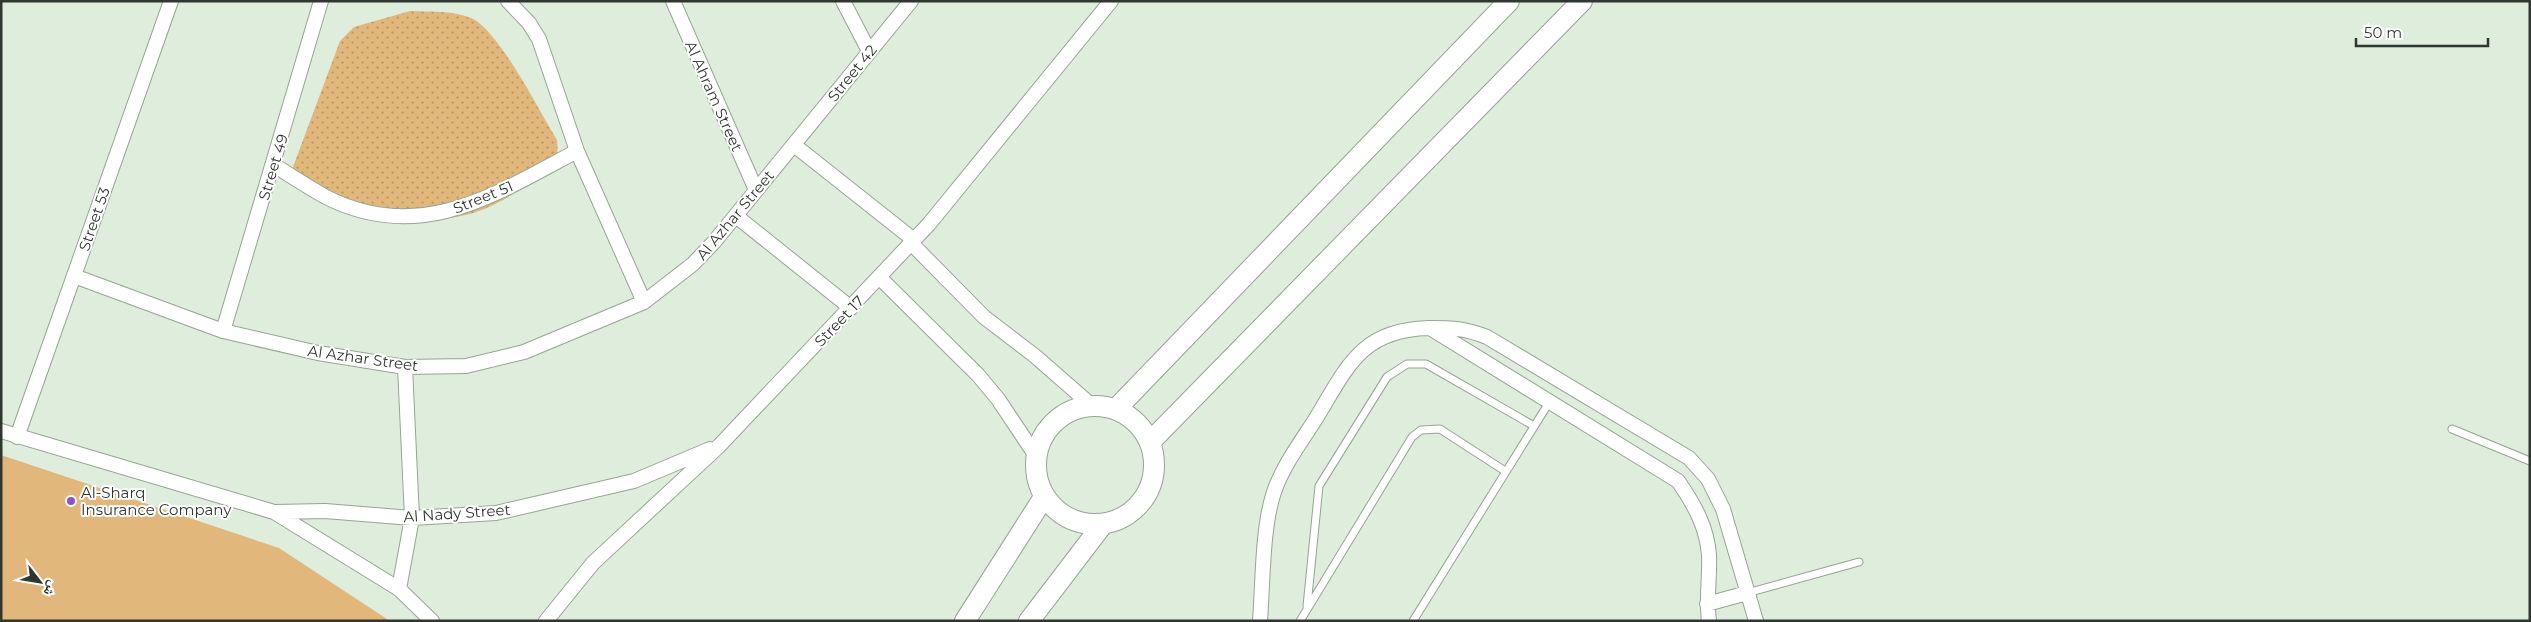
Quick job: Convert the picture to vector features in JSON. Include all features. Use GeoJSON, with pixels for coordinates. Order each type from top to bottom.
{"type":"FeatureCollection","features":[{"type":"Feature","properties":{"kind":"main road"},"geometry":{"type":"LineString","coordinates":[[1116,409],[1509,1]]}},
{"type":"Feature","properties":{"kind":"main road"},"geometry":{"type":"LineString","coordinates":[[1150,442],[1582,1]]}},
{"type":"Feature","properties":{"kind":"main road"},"geometry":{"type":"LineString","coordinates":[[1091,406],[1116,409],[1137,422],[1150,442],[1154,454],[1153,478],[1144,500],[1126,516],[1103,524],[1086,524],[1070,519],[1055,510],[1044,497],[1036,477],[1036,456],[1046,431],[1055,421],[1078,408],[1091,406]]}},
{"type":"Feature","properties":{"kind":"main road"},"geometry":{"type":"LineString","coordinates":[[965,621],[1044,497]]}},
{"type":"Feature","properties":{"kind":"main road"},"geometry":{"type":"LineString","coordinates":[[1029,621],[1103,524]]}},
{"type":"Feature","properties":{"kind":"street","name":"Street 53"},"geometry":{"type":"LineString","coordinates":[[17,437],[171,1]]}},
{"type":"Feature","properties":{"kind":"street","name":"Street 49"},"geometry":{"type":"LineString","coordinates":[[222,331],[274,165],[321,1]]}},
{"type":"Feature","properties":{"kind":"street"},"geometry":{"type":"LineString","coordinates":[[508,1],[530,22],[539,39],[578,151],[644,302]]}},
{"type":"Feature","properties":{"kind":"street","name":"Al Ahram Street"},"geometry":{"type":"LineString","coordinates":[[673,1],[756,190]]}},
{"type":"Feature","properties":{"kind":"street"},"geometry":{"type":"LineString","coordinates":[[843,1],[869,51]]}},
{"type":"Feature","properties":{"kind":"street","name":"Street 42"},"geometry":{"type":"LineString","coordinates":[[794,145],[911,1]]}},
{"type":"Feature","properties":{"kind":"street","name":"Street 17"},"geometry":{"type":"LineString","coordinates":[[546,621],[593,563],[719,446],[880,278],[929,224],[1111,1]]}},
{"type":"Feature","properties":{"kind":"street","name":"Al Azhar Street"},"geometry":{"type":"LineString","coordinates":[[74,276],[222,331],[318,353],[405,367],[466,366],[524,352],[644,302],[693,264],[736,216],[794,145]]}},
{"type":"Feature","properties":{"kind":"street"},"geometry":{"type":"LineString","coordinates":[[794,145],[913,241],[984,317],[1035,356],[1091,406]]}},
{"type":"Feature","properties":{"kind":"street","name":"Street 51"},"geometry":{"type":"LineString","coordinates":[[274,165],[327,197],[353,208],[381,214],[409,216],[436,214],[464,208],[490,197],[578,151]]}},
{"type":"Feature","properties":{"kind":"street"},"geometry":{"type":"LineString","coordinates":[[736,216],[851,308]]}},
{"type":"Feature","properties":{"kind":"street"},"geometry":{"type":"LineString","coordinates":[[880,278],[978,375],[998,399],[1036,456]]}},
{"type":"Feature","properties":{"kind":"street"},"geometry":{"type":"LineString","coordinates":[[1260,621],[1268,516],[1274,493],[1284,469],[1341,377],[1362,350],[1378,338],[1394,331],[1408,328],[1464,328],[1480,334],[1689,458],[1701,472],[1723,509],[1756,621]]}},
{"type":"Feature","properties":{"kind":"street"},"geometry":{"type":"LineString","coordinates":[[1430,328],[1550,400],[1678,481],[1692,501],[1705,528],[1709,554],[1707,604],[1709,621]]}},
{"type":"Feature","properties":{"kind":"street"},"geometry":{"type":"LineString","coordinates":[[399,589],[412,518],[405,367]]}},
{"type":"Feature","properties":{"kind":"street"},"geometry":{"type":"LineString","coordinates":[[1550,400],[1561,381]]}},
{"type":"Feature","properties":{"kind":"street","name":"Al Nady Street"},"geometry":{"type":"LineString","coordinates":[[1,431],[274,512],[399,589],[432,621]]}},
{"type":"Feature","properties":{"kind":"street","name":"Al Nady Street"},"geometry":{"type":"LineString","coordinates":[[274,512],[325,511],[412,518],[496,513],[634,481],[719,446]]}},
{"type":"Feature","properties":{"kind":"street"},"geometry":{"type":"LineString","coordinates":[[1707,604],[1747,593]]}},
{"type":"Feature","properties":{"kind":"lane"},"geometry":{"type":"LineString","coordinates":[[1307,606],[1319,486],[1387,377],[1407,364],[1426,364],[1534,426]]}},
{"type":"Feature","properties":{"kind":"lane"},"geometry":{"type":"LineString","coordinates":[[1413,621],[1550,400]]}},
{"type":"Feature","properties":{"kind":"lane"},"geometry":{"type":"LineString","coordinates":[[1300,621],[1307,606],[1412,437],[1422,430],[1440,429],[1505,471]]}},
{"type":"Feature","properties":{"kind":"lane"},"geometry":{"type":"LineString","coordinates":[[2452,430],[2530,461]]}},
{"type":"Feature","properties":{"kind":"lane"},"geometry":{"type":"LineString","coordinates":[[1747,593],[1859,562]]}},
{"type":"Feature","properties":{"kind":"shaded area"},"geometry":{"type":"Polygon","coordinates":[[[410,11],[463,15],[482,25],[494,38],[518,73],[557,140],[556,158],[550,170],[494,205],[462,216],[433,219],[388,215],[359,207],[333,197],[290,175],[340,41],[354,27],[410,11]]]}},
{"type":"Feature","properties":{"kind":"shaded area","name":"Al-Sharq Insurance Company"},"geometry":{"type":"Polygon","coordinates":[[[1,455],[279,548],[390,621],[1,621],[1,455]]]}},
{"type":"Feature","properties":{"kind":"place","name":"Al-Sharq Insurance Company"},"geometry":{"type":"Point","coordinates":[71,501]}}]}
